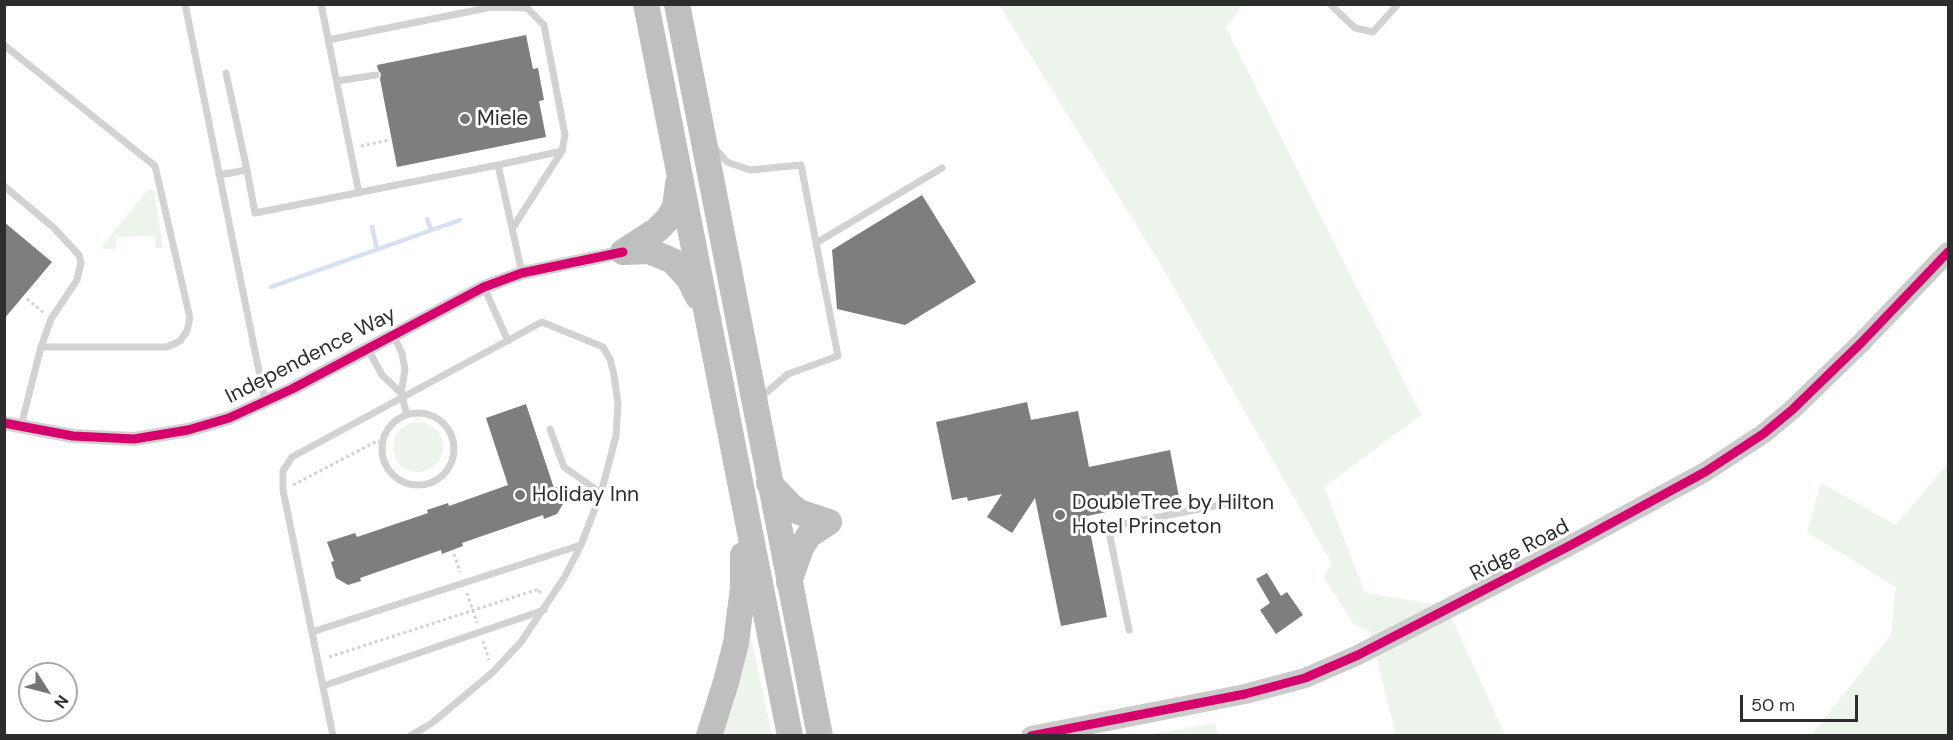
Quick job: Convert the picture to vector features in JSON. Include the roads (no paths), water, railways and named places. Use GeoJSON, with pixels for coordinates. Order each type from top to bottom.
{"type":"FeatureCollection","features":[{"type":"Feature","properties":{"kind":"highway"},"geometry":{"type":"LineString","coordinates":[[646,4],[790,735]]}},
{"type":"Feature","properties":{"kind":"highway"},"geometry":{"type":"LineString","coordinates":[[676,4],[820,735]]}},
{"type":"Feature","properties":{"kind":"highway"},"geometry":{"type":"LineString","coordinates":[[623,252],[657,230],[668,219],[675,207],[680,175]]}},
{"type":"Feature","properties":{"kind":"highway"},"geometry":{"type":"LineString","coordinates":[[623,252],[649,251],[673,261],[689,279],[707,314]]}},
{"type":"Feature","properties":{"kind":"highway"},"geometry":{"type":"LineString","coordinates":[[770,483],[799,512],[829,522],[809,535],[801,548],[789,583]]}},
{"type":"Feature","properties":{"kind":"highway"},"geometry":{"type":"LineString","coordinates":[[709,735],[736,643],[743,588],[744,501]]}},
{"type":"Feature","properties":{"kind":"street","name":"Independence Way"},"geometry":{"type":"LineString","coordinates":[[4,423],[73,436],[134,439],[188,430],[229,418],[265,401],[484,287],[522,273],[623,252]]}},
{"type":"Feature","properties":{"kind":"street","name":"Ridge Road"},"geometry":{"type":"LineString","coordinates":[[1031,735],[1263,690],[1305,678],[1358,655],[1570,545],[1705,472],[1763,434],[1792,410],[1948,252]]}},
{"type":"Feature","properties":{"kind":"lane"},"geometry":{"type":"LineString","coordinates":[[185,4],[265,401]]}},
{"type":"Feature","properties":{"kind":"lane"},"geometry":{"type":"LineString","coordinates":[[321,4],[359,193]]}},
{"type":"Feature","properties":{"kind":"lane"},"geometry":{"type":"LineString","coordinates":[[1330,4],[1355,28],[1373,32],[1398,4]]}},
{"type":"Feature","properties":{"kind":"lane"},"geometry":{"type":"LineString","coordinates":[[328,40],[492,6],[527,8],[544,24],[565,135],[562,151],[512,229]]}},
{"type":"Feature","properties":{"kind":"lane"},"geometry":{"type":"LineString","coordinates":[[4,45],[155,166],[190,318],[187,331],[180,341],[167,347],[40,347]]}},
{"type":"Feature","properties":{"kind":"lane"},"geometry":{"type":"LineString","coordinates":[[226,73],[255,213],[562,151]]}},
{"type":"Feature","properties":{"kind":"lane"},"geometry":{"type":"LineString","coordinates":[[337,81],[376,75]]}},
{"type":"Feature","properties":{"kind":"lane"},"geometry":{"type":"LineString","coordinates":[[701,131],[727,162],[750,170],[801,165],[838,356],[788,374],[754,403]]}},
{"type":"Feature","properties":{"kind":"lane"},"geometry":{"type":"LineString","coordinates":[[498,165],[522,273]]}},
{"type":"Feature","properties":{"kind":"lane"},"geometry":{"type":"LineString","coordinates":[[816,243],[942,168]]}},
{"type":"Feature","properties":{"kind":"lane"},"geometry":{"type":"LineString","coordinates":[[219,175],[247,170]]}},
{"type":"Feature","properties":{"kind":"lane"},"geometry":{"type":"LineString","coordinates":[[4,186],[53,227],[79,255],[81,262],[77,279],[51,319],[40,347],[21,427]]}},
{"type":"Feature","properties":{"kind":"lane"},"geometry":{"type":"LineString","coordinates":[[484,287],[508,341]]}},
{"type":"Feature","properties":{"kind":"lane"},"geometry":{"type":"LineString","coordinates":[[333,735],[284,490],[283,471],[292,457],[402,395],[542,322],[603,347],[610,359],[618,404],[616,436],[601,493],[581,545],[564,578],[521,642],[493,672],[432,723],[410,735]]}},
{"type":"Feature","properties":{"kind":"lane"},"geometry":{"type":"LineString","coordinates":[[393,335],[402,353],[405,370],[402,395],[406,414]]}},
{"type":"Feature","properties":{"kind":"lane"},"geometry":{"type":"LineString","coordinates":[[368,349],[382,375],[402,395]]}},
{"type":"Feature","properties":{"kind":"lane"},"geometry":{"type":"LineString","coordinates":[[420,412],[432,415],[444,423],[451,434],[454,446],[452,460],[446,471],[436,480],[423,484],[410,484],[398,478],[388,469],[383,457],[382,444],[387,431],[395,421],[406,414],[420,412]]}},
{"type":"Feature","properties":{"kind":"lane"},"geometry":{"type":"LineString","coordinates":[[550,429],[564,467],[601,493]]}},
{"type":"Feature","properties":{"kind":"lane"},"geometry":{"type":"LineString","coordinates":[[1130,630],[1108,527],[1225,504]]}},
{"type":"Feature","properties":{"kind":"lane"},"geometry":{"type":"LineString","coordinates":[[312,633],[581,545]]}},
{"type":"Feature","properties":{"kind":"lane"},"geometry":{"type":"LineString","coordinates":[[323,686],[544,610]]}},
{"type":"Feature","properties":{"kind":"waterway"},"geometry":{"type":"LineString","coordinates":[[427,219],[431,230]]}},
{"type":"Feature","properties":{"kind":"waterway"},"geometry":{"type":"LineString","coordinates":[[271,287],[460,220]]}},
{"type":"Feature","properties":{"kind":"waterway"},"geometry":{"type":"LineString","coordinates":[[372,227],[377,249]]}},
{"type":"Feature","properties":{"kind":"place","name":"Miele"},"geometry":{"type":"Point","coordinates":[465,119]}},
{"type":"Feature","properties":{"kind":"place","name":"Holiday Inn"},"geometry":{"type":"Point","coordinates":[520,495]}},
{"type":"Feature","properties":{"kind":"place","name":"DoubleTree by Hilton Hotel Princeton"},"geometry":{"type":"Point","coordinates":[1060,515]}}]}
